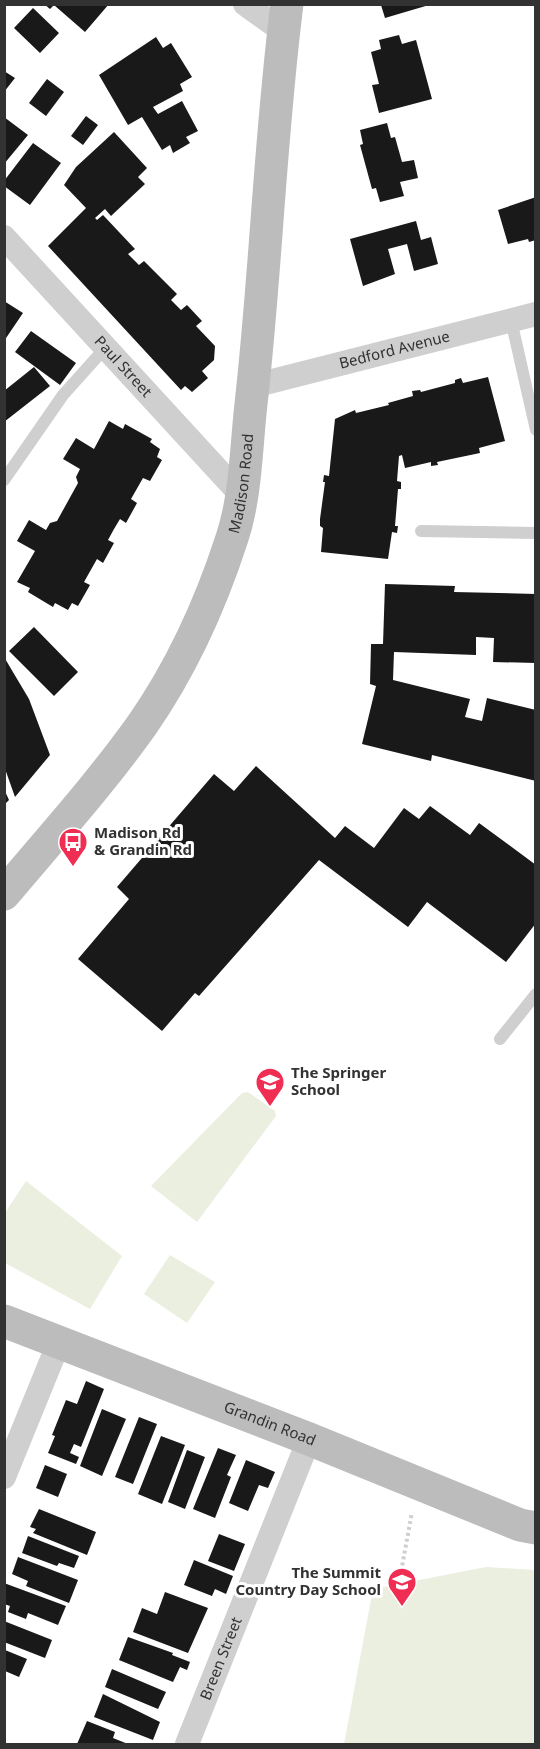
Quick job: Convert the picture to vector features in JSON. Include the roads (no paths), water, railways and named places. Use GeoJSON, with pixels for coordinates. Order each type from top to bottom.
{"type":"FeatureCollection","features":[{"type":"Feature","properties":{"kind":"main road","name":"Madison Road"},"geometry":{"type":"LineString","coordinates":[[4,894],[104,774],[143,723],[175,671],[207,604],[233,536],[241,495],[253,386],[285,18]]}},
{"type":"Feature","properties":{"kind":"main road","name":"Grandin Road"},"geometry":{"type":"LineString","coordinates":[[4,1321],[418,1482],[520,1525],[536,1528]]}},
{"type":"Feature","properties":{"kind":"street"},"geometry":{"type":"LineString","coordinates":[[245,4],[285,18]]}},
{"type":"Feature","properties":{"kind":"street","name":"Paul Street"},"geometry":{"type":"LineString","coordinates":[[4,237],[241,495]]}},
{"type":"Feature","properties":{"kind":"street","name":"Bedford Avenue"},"geometry":{"type":"LineString","coordinates":[[253,386],[536,314]]}},
{"type":"Feature","properties":{"kind":"street"},"geometry":{"type":"LineString","coordinates":[[4,1477],[59,1342]]}},
{"type":"Feature","properties":{"kind":"street","name":"Breen Street"},"geometry":{"type":"LineString","coordinates":[[187,1744],[309,1439]]}},
{"type":"Feature","properties":{"kind":"lane"},"geometry":{"type":"LineString","coordinates":[[511,320],[536,430]]}},
{"type":"Feature","properties":{"kind":"lane"},"geometry":{"type":"LineString","coordinates":[[4,480],[63,395],[106,347]]}},
{"type":"Feature","properties":{"kind":"lane"},"geometry":{"type":"LineString","coordinates":[[421,531],[536,533]]}},
{"type":"Feature","properties":{"kind":"lane"},"geometry":{"type":"LineString","coordinates":[[500,1039],[536,994]]}},
{"type":"Feature","properties":{"kind":"place","name":"Madison Rd & Grandin Rd"},"geometry":{"type":"Point","coordinates":[73,868]}},
{"type":"Feature","properties":{"kind":"place","name":"The Springer School"},"geometry":{"type":"Point","coordinates":[270,1108]}},
{"type":"Feature","properties":{"kind":"place","name":"The Summit Country Day School"},"geometry":{"type":"Point","coordinates":[402,1608]}}]}
